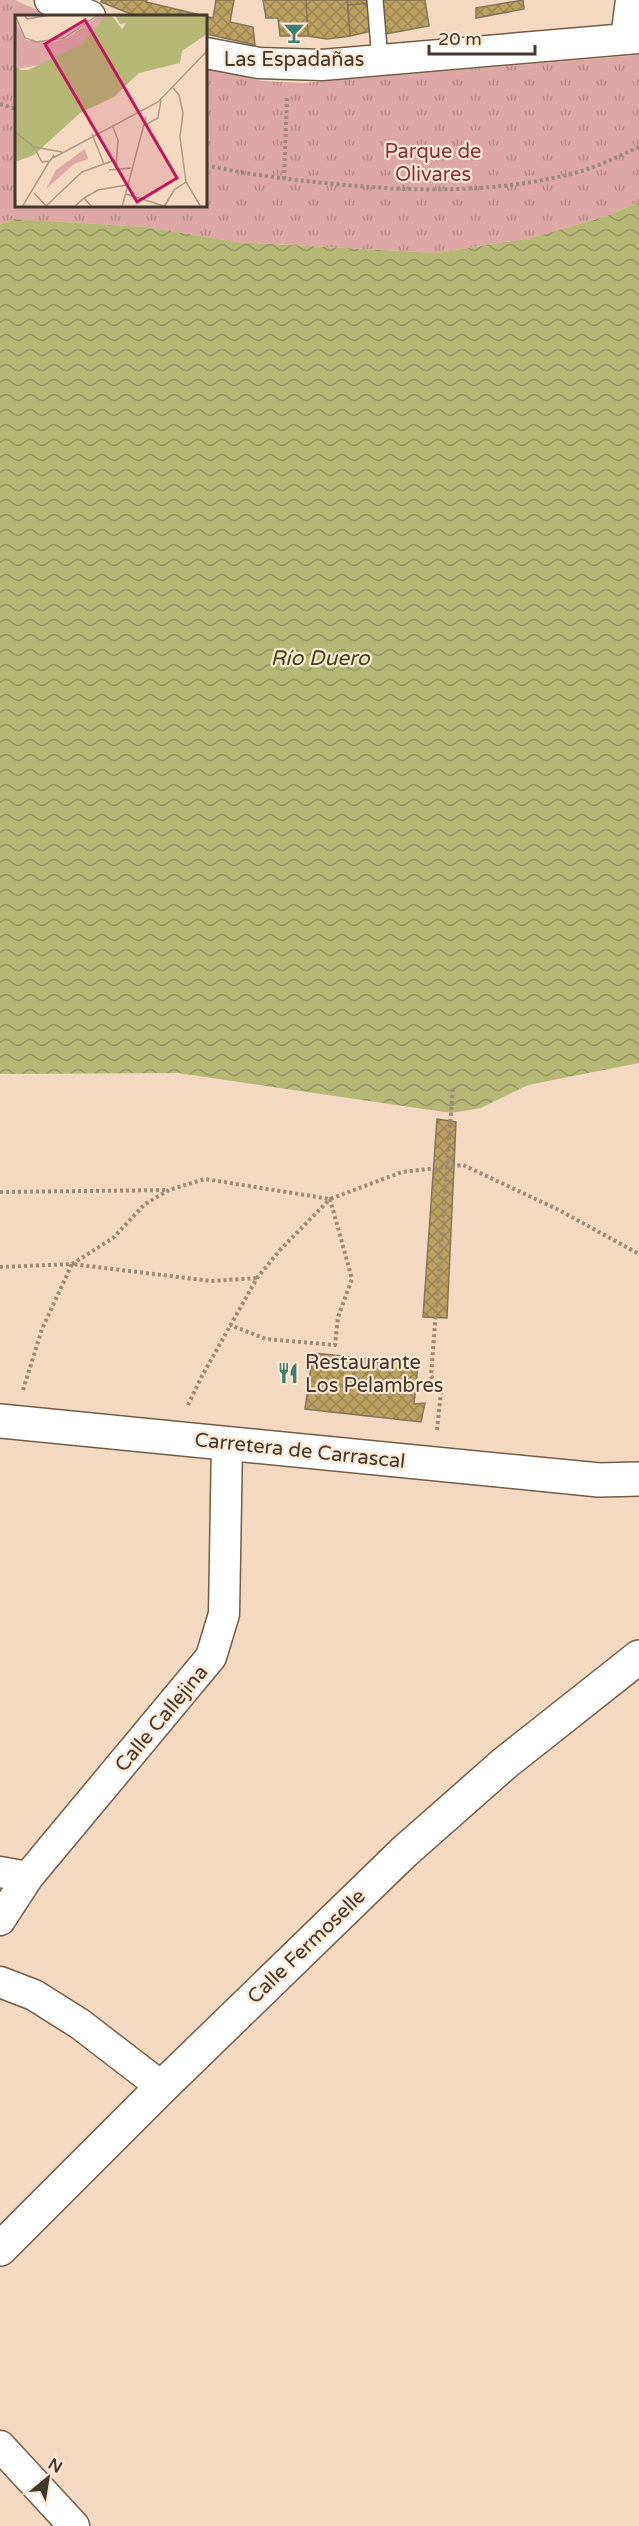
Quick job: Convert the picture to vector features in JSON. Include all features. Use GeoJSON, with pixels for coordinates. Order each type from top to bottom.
{"type":"FeatureCollection","features":[{"type":"Feature","properties":{"kind":"main road","name":"Carretera de Carrascal"},"geometry":{"type":"LineString","coordinates":[[0,1421],[599,1480],[639,1479]]}},
{"type":"Feature","properties":{"kind":"main road","name":"Carretera de Carrascal"},"geometry":{"type":"LineString","coordinates":[[599,1480],[639,1501]]}},
{"type":"Feature","properties":{"kind":"main road","name":"Calle Fermoselle"},"geometry":{"type":"LineString","coordinates":[[0,2249],[162,2087],[404,1852],[505,1763],[636,1662]]}},
{"type":"Feature","properties":{"kind":"street"},"geometry":{"type":"LineString","coordinates":[[50,0],[88,15]]}},
{"type":"Feature","properties":{"kind":"street"},"geometry":{"type":"LineString","coordinates":[[207,53],[250,62],[288,65],[380,60],[633,38],[631,0]]}},
{"type":"Feature","properties":{"kind":"street","name":"Calle Callejina"},"geometry":{"type":"LineString","coordinates":[[0,1920],[14,1875],[211,1657],[224,1614],[227,1443]]}},
{"type":"Feature","properties":{"kind":"street"},"geometry":{"type":"LineString","coordinates":[[0,1982],[34,1995],[80,2024],[162,2087]]}},
{"type":"Feature","properties":{"kind":"street"},"geometry":{"type":"LineString","coordinates":[[0,2446],[74,2526]]}},
{"type":"Feature","properties":{"kind":"lane"},"geometry":{"type":"LineString","coordinates":[[375,0],[380,60]]}},
{"type":"Feature","properties":{"kind":"path"},"geometry":{"type":"LineString","coordinates":[[284,179],[288,65]]}},
{"type":"Feature","properties":{"kind":"path"},"geometry":{"type":"LineString","coordinates":[[0,104],[15,109]]}},
{"type":"Feature","properties":{"kind":"path"},"geometry":{"type":"LineString","coordinates":[[207,165],[247,175],[284,179],[378,188],[461,190],[574,173],[639,147]]}},
{"type":"Feature","properties":{"kind":"path"},"geometry":{"type":"LineString","coordinates":[[437,1438],[441,1392],[431,1376],[453,1087]]}},
{"type":"Feature","properties":{"kind":"path"},"geometry":{"type":"LineString","coordinates":[[182,1438],[185,1413],[202,1376],[257,1278],[280,1250],[330,1199],[402,1172],[463,1165],[513,1187],[639,1254]]}},
{"type":"Feature","properties":{"kind":"path"},"geometry":{"type":"LineString","coordinates":[[21,1396],[42,1329],[72,1264],[113,1238],[145,1204],[169,1190],[206,1179],[330,1199]]}},
{"type":"Feature","properties":{"kind":"path"},"geometry":{"type":"LineString","coordinates":[[0,1192],[169,1190]]}},
{"type":"Feature","properties":{"kind":"path"},"geometry":{"type":"LineString","coordinates":[[230,1324],[266,1339],[335,1346],[338,1317],[352,1279],[330,1199]]}},
{"type":"Feature","properties":{"kind":"path"},"geometry":{"type":"LineString","coordinates":[[0,1267],[72,1264],[211,1281],[257,1278]]}},
{"type":"Feature","properties":{"kind":"green space","name":"Parque de Olivares"},"geometry":{"type":"Polygon","coordinates":[[[0,0],[15,0],[48,15],[15,15],[15,207],[207,207],[207,67],[262,81],[303,83],[639,55],[639,202],[607,216],[531,238],[437,253],[236,242],[147,227],[14,219],[0,224],[0,0]]]}},
{"type":"Feature","properties":{"kind":"water","name":"Río Duero"},"geometry":{"type":"Polygon","coordinates":[[[639,202],[639,1063],[528,1085],[481,1108],[451,1113],[178,1073],[0,1074],[0,224],[14,219],[147,227],[236,242],[437,253],[531,238],[607,216],[639,202]]]}},
{"type":"Feature","properties":{"kind":"building"},"geometry":{"type":"Polygon","coordinates":[[[102,0],[147,0],[146,2],[201,15],[134,15],[101,2],[102,0]]]}},
{"type":"Feature","properties":{"kind":"building"},"geometry":{"type":"Polygon","coordinates":[[[216,0],[234,0],[230,22],[253,27],[255,45],[207,34],[207,16],[213,18],[216,0]]]}},
{"type":"Feature","properties":{"kind":"building"},"geometry":{"type":"Polygon","coordinates":[[[263,0],[306,0],[308,36],[280,36],[278,18],[266,18],[263,0]]]}},
{"type":"Feature","properties":{"kind":"building"},"geometry":{"type":"Polygon","coordinates":[[[306,0],[347,0],[350,36],[327,39],[308,36],[306,0]]]}},
{"type":"Feature","properties":{"kind":"building"},"geometry":{"type":"Polygon","coordinates":[[[347,0],[368,0],[368,3],[348,5],[347,0]]]}},
{"type":"Feature","properties":{"kind":"building"},"geometry":{"type":"Polygon","coordinates":[[[383,0],[425,0],[429,26],[385,34],[383,0]]]}},
{"type":"Feature","properties":{"kind":"building"},"geometry":{"type":"Polygon","coordinates":[[[523,0],[524,9],[476,18],[476,8],[523,0]]]}},
{"type":"Feature","properties":{"kind":"building"},"geometry":{"type":"Polygon","coordinates":[[[368,3],[372,31],[350,36],[348,5],[368,3]]]}},
{"type":"Feature","properties":{"kind":"building"},"geometry":{"type":"Polygon","coordinates":[[[437,1119],[456,1122],[447,1318],[423,1317],[437,1119]]]}},
{"type":"Feature","properties":{"kind":"building"},"geometry":{"type":"Polygon","coordinates":[[[313,1353],[418,1364],[414,1404],[425,1403],[421,1422],[305,1409],[313,1353]]]}},
{"type":"Feature","properties":{"kind":"place","name":"Las Espadañas"},"geometry":{"type":"Point","coordinates":[294,33]}},
{"type":"Feature","properties":{"kind":"place","name":"Restaurante Los Pelambres"},"geometry":{"type":"Point","coordinates":[288,1373]}}]}
